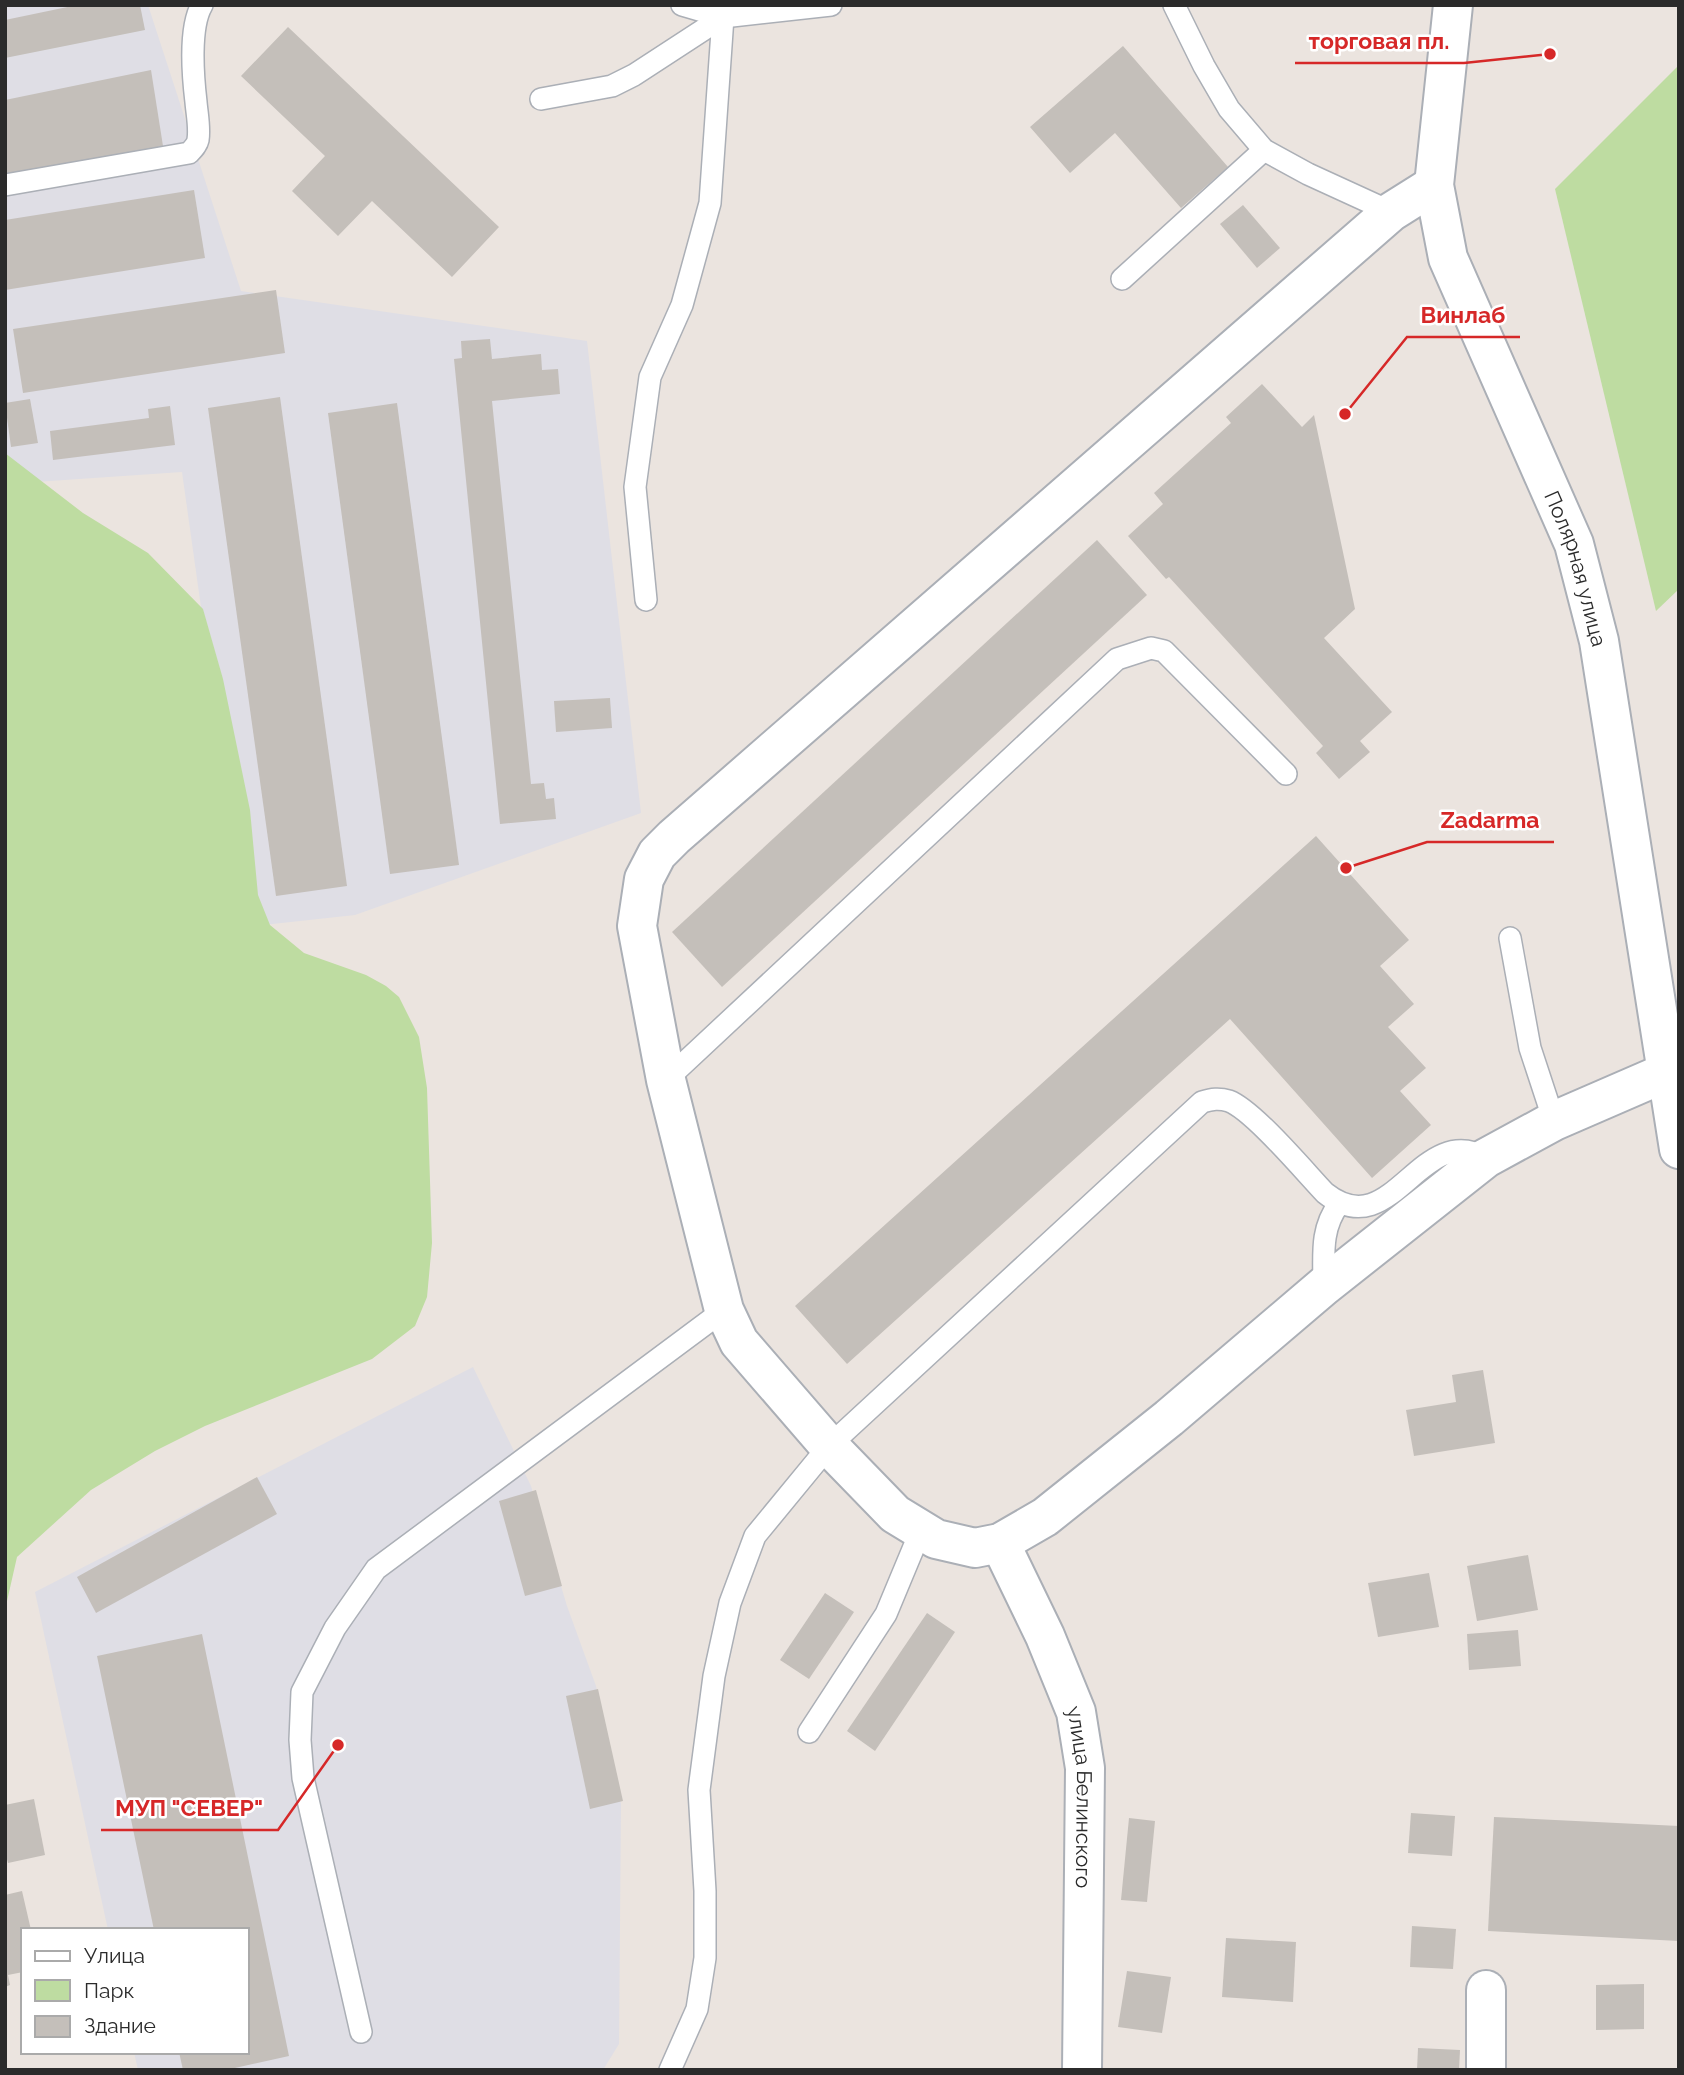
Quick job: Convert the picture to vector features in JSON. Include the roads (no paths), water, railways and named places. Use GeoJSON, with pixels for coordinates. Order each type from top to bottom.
{"type":"FeatureCollection","features":[{"type":"Feature","properties":{"kind":"street","name":"Полярная улица"},"geometry":{"type":"LineString","coordinates":[[1453,5],[1434,186],[1448,258],[1574,544],[1599,641],[1679,1149]]}},
{"type":"Feature","properties":{"kind":"street"},"geometry":{"type":"LineString","coordinates":[[1434,186],[1391,212],[657,854],[644,879],[637,926],[666,1080],[724,1310],[739,1342],[829,1446],[895,1514],[936,1539],[975,1548],[1000,1543],[1045,1517],[1169,1418],[1324,1286],[1486,1158],[1554,1121],[1667,1072]]}},
{"type":"Feature","properties":{"kind":"street","name":"улица Белинского"},"geometry":{"type":"LineString","coordinates":[[1000,1543],[1045,1636],[1076,1712],[1085,1768],[1082,2070]]}},
{"type":"Feature","properties":{"kind":"street"},"geometry":{"type":"LineString","coordinates":[[1486,1990],[1486,2070]]}},
{"type":"Feature","properties":{"kind":"lane"},"geometry":{"type":"LineString","coordinates":[[5,185],[189,153],[198,143],[193,80],[194,43],[198,12],[202,5]]}},
{"type":"Feature","properties":{"kind":"lane"},"geometry":{"type":"LineString","coordinates":[[682,5],[729,11],[831,5]]}},
{"type":"Feature","properties":{"kind":"lane"},"geometry":{"type":"LineString","coordinates":[[1174,5],[1203,66],[1228,109],[1264,150],[1308,174],[1391,212]]}},
{"type":"Feature","properties":{"kind":"lane"},"geometry":{"type":"LineString","coordinates":[[541,99],[612,86],[634,75],[729,11]]}},
{"type":"Feature","properties":{"kind":"lane"},"geometry":{"type":"LineString","coordinates":[[646,600],[635,487],[650,377],[682,306],[710,203],[729,11]]}},
{"type":"Feature","properties":{"kind":"lane"},"geometry":{"type":"LineString","coordinates":[[1122,279],[1264,150]]}},
{"type":"Feature","properties":{"kind":"lane"},"geometry":{"type":"LineString","coordinates":[[666,1080],[1117,659],[1151,648],[1164,651],[1286,774]]}},
{"type":"Feature","properties":{"kind":"lane"},"geometry":{"type":"LineString","coordinates":[[1510,938],[1531,1048],[1554,1121]]}},
{"type":"Feature","properties":{"kind":"lane"},"geometry":{"type":"LineString","coordinates":[[670,2070],[696,2009],[705,1958],[705,1891],[699,1790],[714,1676],[730,1603],[755,1536],[829,1446],[1202,1102],[1217,1098],[1231,1102],[1247,1113],[1325,1193],[1339,1204],[1355,1208],[1370,1205],[1396,1190],[1443,1153],[1471,1151],[1486,1158]]}},
{"type":"Feature","properties":{"kind":"lane"},"geometry":{"type":"LineString","coordinates":[[1324,1286],[1327,1221],[1339,1204]]}},
{"type":"Feature","properties":{"kind":"lane"},"geometry":{"type":"LineString","coordinates":[[361,2032],[303,1778],[300,1740],[302,1692],[335,1628],[376,1569],[724,1310]]}},
{"type":"Feature","properties":{"kind":"lane"},"geometry":{"type":"LineString","coordinates":[[809,1732],[886,1614],[921,1530]]}},
{"type":"Feature","properties":{"kind":"place","name":"торговая пл."},"geometry":{"type":"Point","coordinates":[1550,54]}},
{"type":"Feature","properties":{"kind":"place","name":"Винлаб"},"geometry":{"type":"Point","coordinates":[1345,414]}},
{"type":"Feature","properties":{"kind":"place","name":"Zadarma"},"geometry":{"type":"Point","coordinates":[1346,868]}},
{"type":"Feature","properties":{"kind":"place","name":"МУП \"СЕВЕР\""},"geometry":{"type":"Point","coordinates":[338,1745]}}]}
